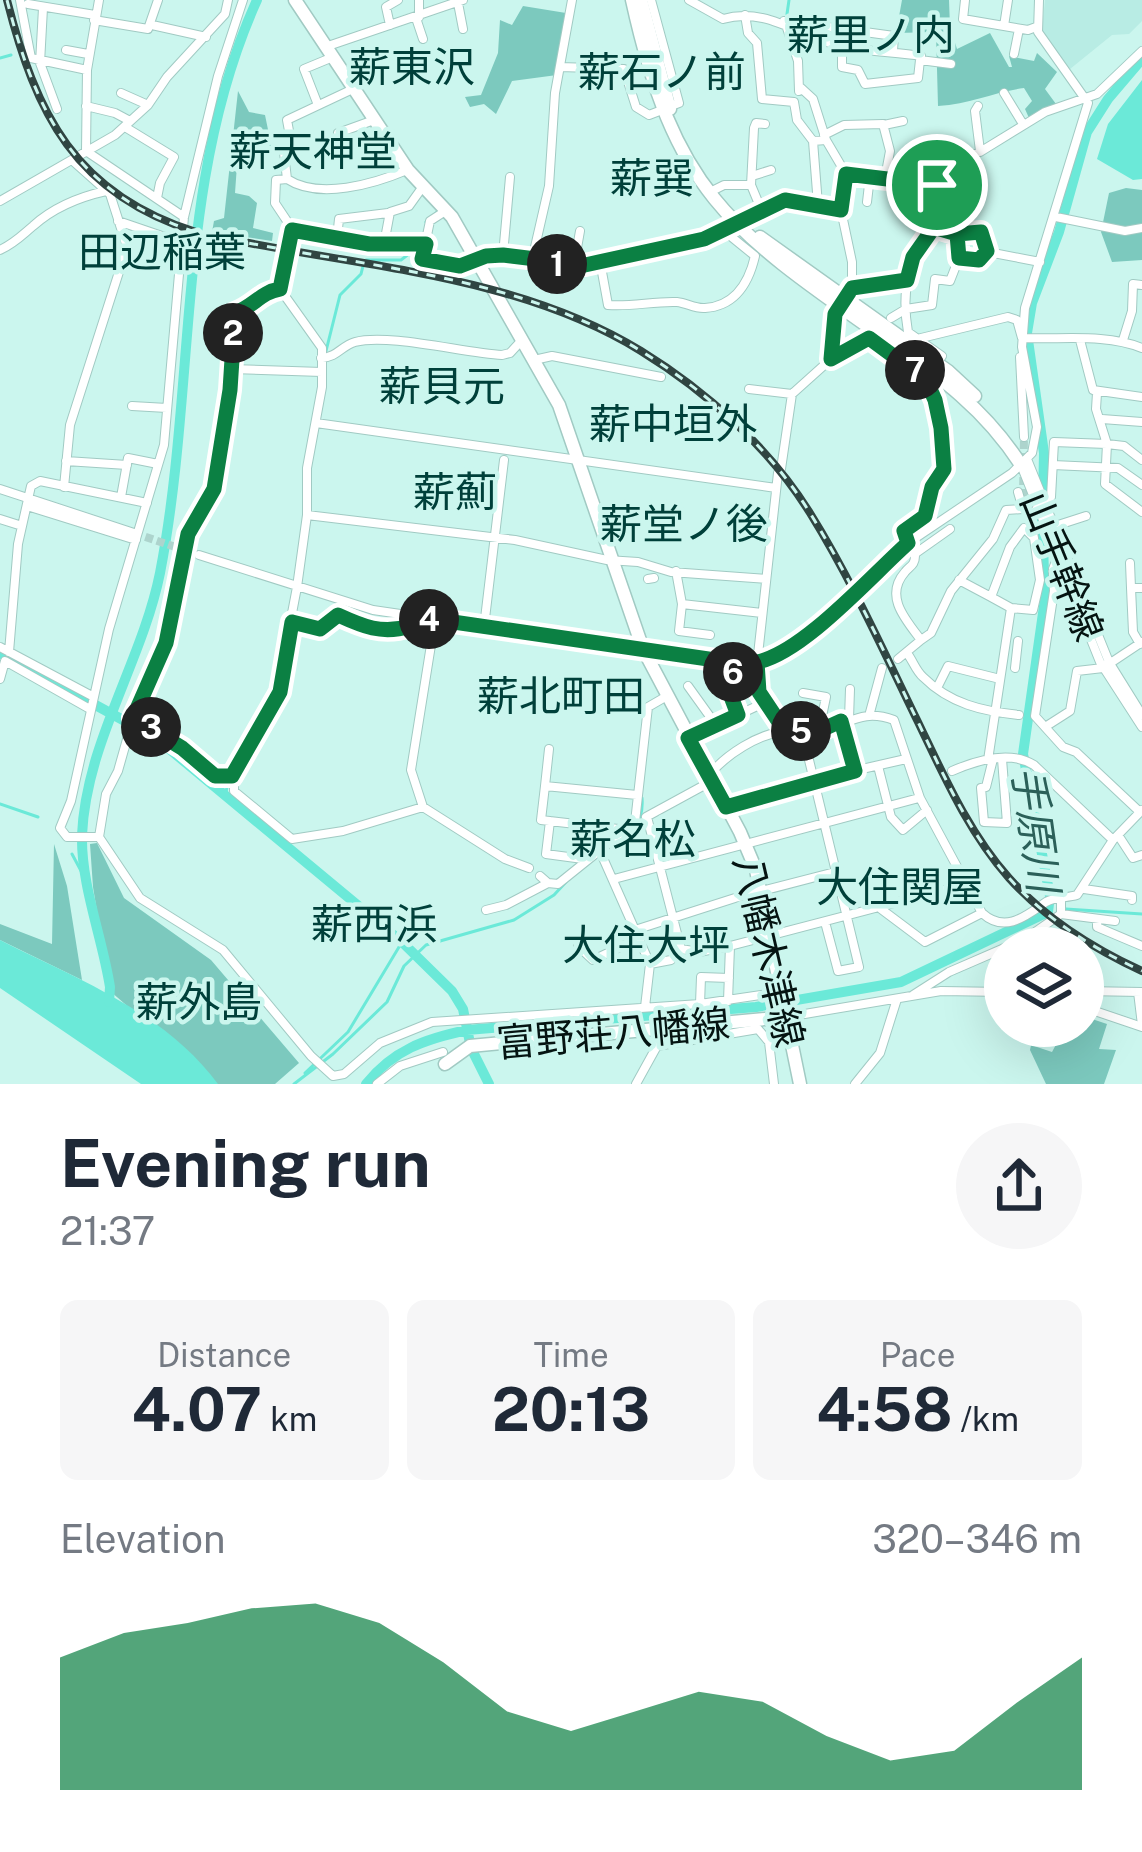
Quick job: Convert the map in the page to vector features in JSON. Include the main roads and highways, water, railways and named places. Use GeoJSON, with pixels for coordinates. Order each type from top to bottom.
{"type":"FeatureCollection","features":[{"type":"Feature","properties":{"kind":"main road","name":"八幡木津線"},"geometry":{"type":"LineString","coordinates":[[296,0],[408,170],[447,210],[559,405],[644,649],[746,844],[772,934],[800,1084]]}},
{"type":"Feature","properties":{"kind":"main road"},"geometry":{"type":"LineString","coordinates":[[637,0],[647,68],[706,192],[732,224],[782,267],[845,298],[970,400],[1024,462]]}},
{"type":"Feature","properties":{"kind":"main road"},"geometry":{"type":"LineString","coordinates":[[666,108],[732,224]]}},
{"type":"Feature","properties":{"kind":"main road","name":"富野荘八幡線"},"geometry":{"type":"LineString","coordinates":[[444,1058],[470,1046],[786,1015]]}},
{"type":"Feature","properties":{"kind":"waterway"},"geometry":{"type":"LineString","coordinates":[[109,1002],[83,854],[86,801],[160,573],[212,139],[257,0]]}},
{"type":"Feature","properties":{"kind":"waterway"},"geometry":{"type":"LineString","coordinates":[[787,14],[789,0]]}},
{"type":"Feature","properties":{"kind":"waterway"},"geometry":{"type":"LineString","coordinates":[[0,58],[11,55]]}},
{"type":"Feature","properties":{"kind":"waterway","name":"手原川"},"geometry":{"type":"LineString","coordinates":[[1043,500],[1044,453],[1027,333],[1032,303],[1059,232],[1087,132],[1142,59]]}},
{"type":"Feature","properties":{"kind":"waterway"},"geometry":{"type":"LineString","coordinates":[[426,222],[437,212]]}},
{"type":"Feature","properties":{"kind":"waterway"},"geometry":{"type":"LineString","coordinates":[[363,264],[366,260],[401,260],[414,250]]}},
{"type":"Feature","properties":{"kind":"waterway"},"geometry":{"type":"LineString","coordinates":[[325,355],[340,295],[363,266]]}},
{"type":"Feature","properties":{"kind":"waterway","name":"手原川"},"geometry":{"type":"LineString","coordinates":[[366,1084],[387,1062],[411,1048],[467,1030],[756,1007],[901,982],[1048,912],[1050,896],[1023,754],[1045,599],[1042,519]]}},
{"type":"Feature","properties":{"kind":"waterway"},"geometry":{"type":"LineString","coordinates":[[286,665],[294,628]]}},
{"type":"Feature","properties":{"kind":"waterway"},"geometry":{"type":"LineString","coordinates":[[0,653],[156,738],[402,942],[452,991],[489,1084]]}},
{"type":"Feature","properties":{"kind":"waterway"},"geometry":{"type":"LineString","coordinates":[[226,793],[228,780]]}},
{"type":"Feature","properties":{"kind":"waterway"},"geometry":{"type":"LineString","coordinates":[[611,846],[635,827],[642,798]]}},
{"type":"Feature","properties":{"kind":"waterway"},"geometry":{"type":"LineString","coordinates":[[0,804],[38,817]]}},
{"type":"Feature","properties":{"kind":"waterway"},"geometry":{"type":"LineString","coordinates":[[72,854],[87,882]]}},
{"type":"Feature","properties":{"kind":"waterway"},"geometry":{"type":"LineString","coordinates":[[294,1084],[387,1002],[404,966],[426,945],[514,920],[566,882]]}},
{"type":"Feature","properties":{"kind":"waterway"},"geometry":{"type":"LineString","coordinates":[[1066,909],[1142,914]]}},
{"type":"Feature","properties":{"kind":"waterway"},"geometry":{"type":"LineString","coordinates":[[305,1073],[348,1032],[402,942]]}},
{"type":"Feature","properties":{"kind":"tunnel"},"geometry":{"type":"LineString","coordinates":[[1023,497],[1024,437]]}},
{"type":"Feature","properties":{"kind":"tunnel"},"geometry":{"type":"LineString","coordinates":[[134,533],[199,555]]}},
{"type":"Feature","properties":{"kind":"railway"},"geometry":{"type":"LineString","coordinates":[[7,0],[32,79],[67,144],[119,196],[196,232]]}},
{"type":"Feature","properties":{"kind":"railway"},"geometry":{"type":"LineString","coordinates":[[214,236],[433,276],[541,304],[641,351],[689,384],[756,443],[810,513],[958,803],[995,861],[1054,919],[1142,971]]}},
{"type":"Feature","properties":{"kind":"district","name":"薪里ノ内"},"geometry":{"type":"Point","coordinates":[871,35]}},
{"type":"Feature","properties":{"kind":"district","name":"薪東沢"},"geometry":{"type":"Point","coordinates":[412,67]}},
{"type":"Feature","properties":{"kind":"district","name":"薪石ノ前"},"geometry":{"type":"Point","coordinates":[662,72]}},
{"type":"Feature","properties":{"kind":"district","name":"薪天神堂"},"geometry":{"type":"Point","coordinates":[313,151]}},
{"type":"Feature","properties":{"kind":"district","name":"薪巽"},"geometry":{"type":"Point","coordinates":[652,178]}},
{"type":"Feature","properties":{"kind":"district","name":"田辺稲葉"},"geometry":{"type":"Point","coordinates":[162,252]}},
{"type":"Feature","properties":{"kind":"district","name":"薪貝元"},"geometry":{"type":"Point","coordinates":[442,386]}},
{"type":"Feature","properties":{"kind":"district","name":"薪中垣外"},"geometry":{"type":"Point","coordinates":[673,424]}},
{"type":"Feature","properties":{"kind":"district","name":"薪薊"},"geometry":{"type":"Point","coordinates":[455,492]}},
{"type":"Feature","properties":{"kind":"district","name":"薪堂ノ後"},"geometry":{"type":"Point","coordinates":[684,524]}},
{"type":"Feature","properties":{"kind":"district","name":"薪北町田"},"geometry":{"type":"Point","coordinates":[561,696]}},
{"type":"Feature","properties":{"kind":"district","name":"薪名松"},"geometry":{"type":"Point","coordinates":[633,839]}},
{"type":"Feature","properties":{"kind":"district","name":"大住関屋"},"geometry":{"type":"Point","coordinates":[900,887]}},
{"type":"Feature","properties":{"kind":"district","name":"薪西浜"},"geometry":{"type":"Point","coordinates":[374,924]}},
{"type":"Feature","properties":{"kind":"district","name":"大住大坪"},"geometry":{"type":"Point","coordinates":[646,945]}},
{"type":"Feature","properties":{"kind":"district","name":"薪外島"},"geometry":{"type":"Point","coordinates":[199,1002]}}]}
